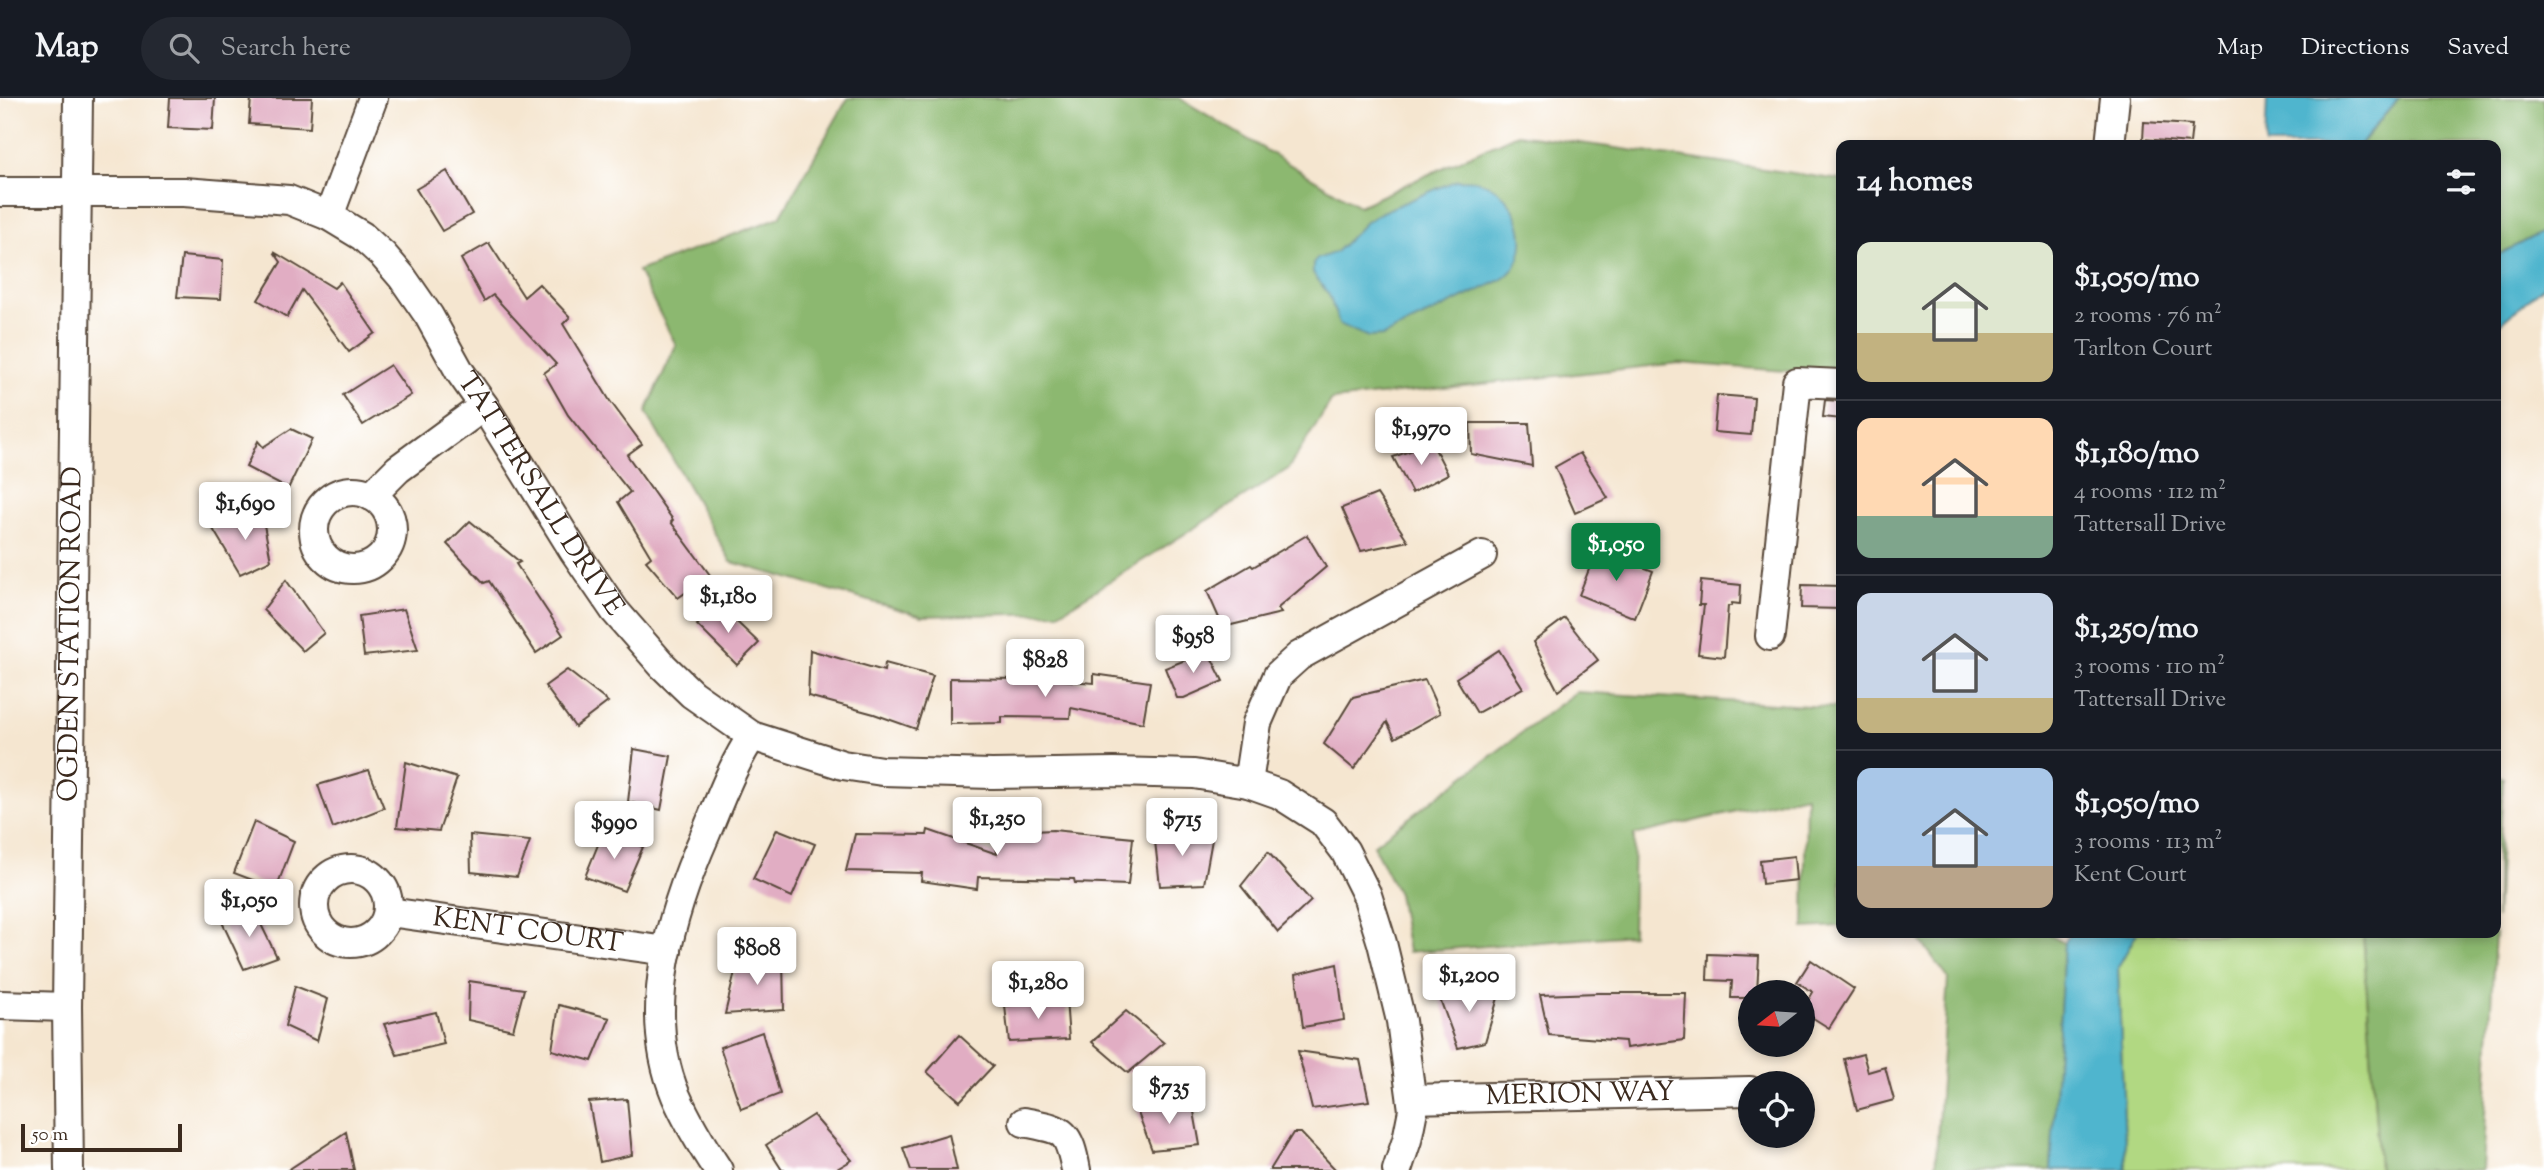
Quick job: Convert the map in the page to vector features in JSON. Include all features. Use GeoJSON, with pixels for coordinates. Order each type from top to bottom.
{"type":"FeatureCollection","features":[{"type":"Feature","properties":{"kind":"street","name":"OGDEN STATION ROAD"},"geometry":{"type":"LineString","coordinates":[[69,1170],[67,1007],[78,98]]}},
{"type":"Feature","properties":{"kind":"street"},"geometry":{"type":"LineString","coordinates":[[329,216],[373,98]]}},
{"type":"Feature","properties":{"kind":"street"},"geometry":{"type":"LineString","coordinates":[[2111,140],[2115,98]]}},
{"type":"Feature","properties":{"kind":"street","name":"TATTERSALL DRIVE"},"geometry":{"type":"LineString","coordinates":[[0,192],[184,192],[289,200],[329,216],[362,236],[402,277],[429,316],[460,372],[615,611],[663,666],[692,694],[752,736],[843,765],[882,771],[1194,774],[1248,783],[1279,793],[1322,822],[1345,851],[1367,895],[1401,1021],[1412,1099],[1411,1120],[1397,1170]]}},
{"type":"Feature","properties":{"kind":"street"},"geometry":{"type":"LineString","coordinates":[[1770,636],[1797,382],[1836,384]]}},
{"type":"Feature","properties":{"kind":"street"},"geometry":{"type":"LineString","coordinates":[[371,496],[398,469],[484,406]]}},
{"type":"Feature","properties":{"kind":"street"},"geometry":{"type":"LineString","coordinates":[[1248,783],[1257,723],[1278,675],[1298,656],[1482,555]]}},
{"type":"Feature","properties":{"kind":"street"},"geometry":{"type":"LineString","coordinates":[[707,1166],[675,1093],[667,1065],[660,1014],[667,951],[693,862],[739,756],[752,736]]}},
{"type":"Feature","properties":{"kind":"street","name":"KENT COURT"},"geometry":{"type":"LineString","coordinates":[[389,912],[667,951]]}},
{"type":"Feature","properties":{"kind":"street"},"geometry":{"type":"LineString","coordinates":[[0,1005],[67,1007]]}},
{"type":"Feature","properties":{"kind":"street","name":"MERION WAY"},"geometry":{"type":"LineString","coordinates":[[1412,1099],[1738,1091]]}},
{"type":"Feature","properties":{"kind":"street"},"geometry":{"type":"LineString","coordinates":[[1024,1122],[1059,1129],[1068,1139],[1076,1170]]}},
{"type":"Feature","properties":{"kind":"green space"},"geometry":{"type":"Polygon","coordinates":[[[848,98],[1179,98],[1359,206],[1517,134],[1836,179],[1836,375],[1679,363],[1332,400],[1288,469],[1059,613],[922,616],[731,562],[646,412],[676,345],[638,271],[780,217],[848,98]]]}},
{"type":"Feature","properties":{"kind":"green space"},"geometry":{"type":"Polygon","coordinates":[[[2399,98],[2544,98],[2544,231],[2501,253],[2501,140],[2363,140],[2399,98]]]}},
{"type":"Feature","properties":{"kind":"green space"},"geometry":{"type":"Polygon","coordinates":[[[1576,692],[1836,708],[1836,926],[1804,928],[1806,795],[1634,835],[1632,935],[1408,952],[1398,894],[1373,845],[1576,692]]]}},
{"type":"Feature","properties":{"kind":"green space"},"geometry":{"type":"Polygon","coordinates":[[[2501,778],[2503,778],[2501,818],[2501,778]]]}},
{"type":"Feature","properties":{"kind":"green space"},"geometry":{"type":"Polygon","coordinates":[[[1919,938],[2055,938],[2064,943],[2051,1170],[1935,1170],[1948,978],[1919,938]]]}},
{"type":"Feature","properties":{"kind":"green space"},"geometry":{"type":"Polygon","coordinates":[[[2134,938],[2363,938],[2379,1170],[2126,1170],[2118,966],[2134,938]]]}},
{"type":"Feature","properties":{"kind":"green space"},"geometry":{"type":"Polygon","coordinates":[[[2363,938],[2495,938],[2482,1170],[2379,1170],[2363,938]]]}},
{"type":"Feature","properties":{"kind":"water"},"geometry":{"type":"Polygon","coordinates":[[[2267,98],[2399,98],[2363,140],[2265,140],[2267,98]]]}},
{"type":"Feature","properties":{"kind":"water"},"geometry":{"type":"Polygon","coordinates":[[[1457,180],[1489,185],[1510,205],[1517,217],[1522,245],[1512,270],[1501,280],[1383,336],[1368,337],[1339,324],[1329,295],[1313,273],[1313,264],[1317,259],[1336,252],[1366,222],[1382,212],[1457,180]]]}},
{"type":"Feature","properties":{"kind":"water"},"geometry":{"type":"Polygon","coordinates":[[[2544,231],[2544,286],[2501,323],[2501,253],[2544,231]]]}},
{"type":"Feature","properties":{"kind":"water"},"geometry":{"type":"Polygon","coordinates":[[[2067,938],[2134,938],[2118,967],[2126,1170],[2051,1170],[2064,943],[2067,938]]]}},
{"type":"Feature","properties":{"kind":"building"},"geometry":{"type":"Polygon","coordinates":[[[170,98],[215,98],[213,130],[168,128],[170,98]]]}},
{"type":"Feature","properties":{"kind":"building"},"geometry":{"type":"Polygon","coordinates":[[[251,98],[312,98],[310,128],[249,124],[251,98]]]}},
{"type":"Feature","properties":{"kind":"building"},"geometry":{"type":"Polygon","coordinates":[[[2144,122],[2192,125],[2190,140],[2143,139],[2144,122]]]}},
{"type":"Feature","properties":{"kind":"building"},"geometry":{"type":"Polygon","coordinates":[[[447,171],[472,214],[442,231],[416,189],[447,171]]]}},
{"type":"Feature","properties":{"kind":"building"},"geometry":{"type":"Polygon","coordinates":[[[489,243],[524,297],[539,284],[570,317],[563,324],[610,401],[642,444],[627,455],[710,575],[678,598],[646,561],[651,557],[618,502],[630,492],[568,415],[544,373],[556,364],[493,295],[484,301],[461,259],[489,243]]]}},
{"type":"Feature","properties":{"kind":"building"},"geometry":{"type":"Polygon","coordinates":[[[274,252],[334,288],[340,282],[375,333],[349,352],[302,290],[287,317],[258,300],[281,262],[274,252]]]}},
{"type":"Feature","properties":{"kind":"building"},"geometry":{"type":"Polygon","coordinates":[[[182,256],[223,260],[221,299],[177,297],[182,256]]]}},
{"type":"Feature","properties":{"kind":"building"},"geometry":{"type":"Polygon","coordinates":[[[390,365],[411,395],[363,425],[343,395],[390,365]]]}},
{"type":"Feature","properties":{"kind":"building"},"geometry":{"type":"Polygon","coordinates":[[[1717,395],[1754,398],[1751,435],[1714,432],[1717,395]]]}},
{"type":"Feature","properties":{"kind":"building"},"geometry":{"type":"Polygon","coordinates":[[[1825,400],[1836,401],[1836,418],[1823,417],[1825,400]]]}},
{"type":"Feature","properties":{"kind":"building"},"geometry":{"type":"Polygon","coordinates":[[[1470,423],[1529,423],[1532,466],[1471,454],[1470,423]]]}},
{"type":"Feature","properties":{"kind":"building"},"geometry":{"type":"Polygon","coordinates":[[[291,429],[312,439],[288,489],[246,467],[258,441],[263,447],[291,429]]]}},
{"type":"Feature","properties":{"kind":"building"},"geometry":{"type":"Polygon","coordinates":[[[1432,443],[1448,474],[1412,493],[1393,457],[1432,443]]]}},
{"type":"Feature","properties":{"kind":"building"},"geometry":{"type":"Polygon","coordinates":[[[1580,453],[1608,498],[1575,513],[1555,467],[1580,453]]]}},
{"type":"Feature","properties":{"kind":"building"},"geometry":{"type":"Polygon","coordinates":[[[1377,494],[1408,541],[1361,551],[1342,508],[1377,494]]]}},
{"type":"Feature","properties":{"kind":"building"},"geometry":{"type":"Polygon","coordinates":[[[261,510],[271,560],[240,574],[213,529],[261,510]]]}},
{"type":"Feature","properties":{"kind":"building"},"geometry":{"type":"Polygon","coordinates":[[[470,521],[520,562],[516,564],[563,635],[536,653],[489,581],[484,583],[447,544],[470,521]]]}},
{"type":"Feature","properties":{"kind":"building"},"geometry":{"type":"Polygon","coordinates":[[[1307,535],[1326,567],[1278,608],[1281,613],[1223,627],[1207,591],[1307,535]]]}},
{"type":"Feature","properties":{"kind":"building"},"geometry":{"type":"Polygon","coordinates":[[[1597,549],[1653,571],[1635,618],[1579,595],[1597,549]]]}},
{"type":"Feature","properties":{"kind":"building"},"geometry":{"type":"Polygon","coordinates":[[[286,580],[324,633],[303,651],[263,610],[286,580]]]}},
{"type":"Feature","properties":{"kind":"building"},"geometry":{"type":"Polygon","coordinates":[[[1701,581],[1741,585],[1740,604],[1732,603],[1728,606],[1724,657],[1698,654],[1704,605],[1699,605],[1701,581]]]}},
{"type":"Feature","properties":{"kind":"building"},"geometry":{"type":"Polygon","coordinates":[[[1802,585],[1836,586],[1836,609],[1801,608],[1802,585]]]}},
{"type":"Feature","properties":{"kind":"building"},"geometry":{"type":"Polygon","coordinates":[[[719,605],[759,643],[737,665],[697,625],[719,605]]]}},
{"type":"Feature","properties":{"kind":"building"},"geometry":{"type":"Polygon","coordinates":[[[404,609],[418,650],[364,656],[359,616],[404,609]]]}},
{"type":"Feature","properties":{"kind":"building"},"geometry":{"type":"Polygon","coordinates":[[[1565,618],[1598,660],[1558,691],[1533,642],[1565,618]]]}},
{"type":"Feature","properties":{"kind":"building"},"geometry":{"type":"Polygon","coordinates":[[[810,650],[884,671],[885,663],[933,676],[916,729],[808,696],[810,650]]]}},
{"type":"Feature","properties":{"kind":"building"},"geometry":{"type":"Polygon","coordinates":[[[1499,650],[1523,688],[1477,713],[1456,678],[1499,650]]]}},
{"type":"Feature","properties":{"kind":"building"},"geometry":{"type":"Polygon","coordinates":[[[1208,651],[1223,681],[1184,698],[1177,698],[1165,668],[1208,651]]]}},
{"type":"Feature","properties":{"kind":"building"},"geometry":{"type":"Polygon","coordinates":[[[567,670],[608,702],[575,727],[545,686],[567,670]]]}},
{"type":"Feature","properties":{"kind":"building"},"geometry":{"type":"Polygon","coordinates":[[[1094,674],[1150,682],[1143,723],[1071,708],[1070,718],[1002,717],[1002,723],[950,724],[950,678],[1021,677],[1094,683],[1094,674]]]}},
{"type":"Feature","properties":{"kind":"building"},"geometry":{"type":"Polygon","coordinates":[[[1425,680],[1440,713],[1395,738],[1387,722],[1354,769],[1324,744],[1353,697],[1425,680]]]}},
{"type":"Feature","properties":{"kind":"building"},"geometry":{"type":"Polygon","coordinates":[[[634,749],[671,756],[661,810],[628,802],[634,749]]]}},
{"type":"Feature","properties":{"kind":"building"},"geometry":{"type":"Polygon","coordinates":[[[406,762],[457,778],[439,831],[397,827],[406,762]]]}},
{"type":"Feature","properties":{"kind":"building"},"geometry":{"type":"Polygon","coordinates":[[[369,770],[384,808],[333,828],[318,785],[369,770]]]}},
{"type":"Feature","properties":{"kind":"building"},"geometry":{"type":"Polygon","coordinates":[[[254,822],[294,841],[276,889],[234,873],[254,822]]]}},
{"type":"Feature","properties":{"kind":"building"},"geometry":{"type":"Polygon","coordinates":[[[777,829],[815,844],[792,897],[753,879],[777,829]]]}},
{"type":"Feature","properties":{"kind":"building"},"geometry":{"type":"Polygon","coordinates":[[[604,830],[643,847],[624,891],[585,877],[604,830]]]}},
{"type":"Feature","properties":{"kind":"building"},"geometry":{"type":"Polygon","coordinates":[[[928,830],[997,854],[995,833],[1053,830],[1133,838],[1128,885],[1075,883],[1074,879],[978,877],[977,889],[921,881],[922,873],[846,871],[855,834],[927,835],[928,830]]]}},
{"type":"Feature","properties":{"kind":"building"},"geometry":{"type":"Polygon","coordinates":[[[1154,832],[1213,834],[1204,884],[1160,886],[1154,832]]]}},
{"type":"Feature","properties":{"kind":"building"},"geometry":{"type":"Polygon","coordinates":[[[470,835],[530,841],[517,877],[471,872],[470,835]]]}},
{"type":"Feature","properties":{"kind":"building"},"geometry":{"type":"Polygon","coordinates":[[[1268,852],[1311,901],[1278,932],[1241,886],[1268,852]]]}},
{"type":"Feature","properties":{"kind":"building"},"geometry":{"type":"Polygon","coordinates":[[[1794,856],[1796,880],[1762,884],[1760,860],[1794,856]]]}},
{"type":"Feature","properties":{"kind":"building"},"geometry":{"type":"Polygon","coordinates":[[[253,908],[277,957],[244,969],[222,922],[253,908]]]}},
{"type":"Feature","properties":{"kind":"building"},"geometry":{"type":"Polygon","coordinates":[[[1708,954],[1759,956],[1758,980],[1738,980],[1738,998],[1731,998],[1732,981],[1707,980],[1708,954]]]}},
{"type":"Feature","properties":{"kind":"building"},"geometry":{"type":"Polygon","coordinates":[[[738,959],[783,959],[784,1010],[725,1014],[738,959]]]}},
{"type":"Feature","properties":{"kind":"building"},"geometry":{"type":"Polygon","coordinates":[[[1811,960],[1854,989],[1829,1028],[1815,1019],[1815,980],[1798,980],[1811,960]]]}},
{"type":"Feature","properties":{"kind":"building"},"geometry":{"type":"Polygon","coordinates":[[[1337,964],[1344,1020],[1303,1027],[1296,974],[1337,964]]]}},
{"type":"Feature","properties":{"kind":"building"},"geometry":{"type":"Polygon","coordinates":[[[469,981],[524,989],[513,1030],[468,1020],[469,981]]]}},
{"type":"Feature","properties":{"kind":"building"},"geometry":{"type":"Polygon","coordinates":[[[295,986],[328,999],[317,1041],[285,1026],[295,986]]]}},
{"type":"Feature","properties":{"kind":"building"},"geometry":{"type":"Polygon","coordinates":[[[1437,991],[1500,991],[1485,1042],[1458,1048],[1437,991]]]}},
{"type":"Feature","properties":{"kind":"building"},"geometry":{"type":"Polygon","coordinates":[[[1686,993],[1684,1040],[1626,1048],[1625,1041],[1549,1035],[1540,995],[1686,993]]]}},
{"type":"Feature","properties":{"kind":"building"},"geometry":{"type":"Polygon","coordinates":[[[1066,999],[1069,1039],[1009,1042],[1005,1006],[1066,999]]]}},
{"type":"Feature","properties":{"kind":"building"},"geometry":{"type":"Polygon","coordinates":[[[559,1005],[610,1018],[592,1061],[552,1050],[559,1005]]]}},
{"type":"Feature","properties":{"kind":"building"},"geometry":{"type":"Polygon","coordinates":[[[1126,1011],[1164,1043],[1128,1073],[1092,1042],[1126,1011]]]}},
{"type":"Feature","properties":{"kind":"building"},"geometry":{"type":"Polygon","coordinates":[[[436,1012],[444,1044],[397,1055],[384,1024],[436,1012]]]}},
{"type":"Feature","properties":{"kind":"building"},"geometry":{"type":"Polygon","coordinates":[[[762,1032],[780,1094],[741,1109],[720,1047],[762,1032]]]}},
{"type":"Feature","properties":{"kind":"building"},"geometry":{"type":"Polygon","coordinates":[[[959,1035],[993,1066],[960,1101],[927,1072],[959,1035]]]}},
{"type":"Feature","properties":{"kind":"building"},"geometry":{"type":"Polygon","coordinates":[[[1298,1051],[1360,1060],[1369,1101],[1312,1109],[1298,1051]]]}},
{"type":"Feature","properties":{"kind":"building"},"geometry":{"type":"Polygon","coordinates":[[[1863,1054],[1868,1072],[1885,1067],[1894,1100],[1857,1110],[1844,1059],[1863,1054]]]}},
{"type":"Feature","properties":{"kind":"building"},"geometry":{"type":"Polygon","coordinates":[[[627,1099],[632,1155],[600,1162],[589,1102],[627,1099]]]}},
{"type":"Feature","properties":{"kind":"building"},"geometry":{"type":"Polygon","coordinates":[[[1135,1105],[1193,1106],[1200,1145],[1152,1150],[1135,1105]]]}},
{"type":"Feature","properties":{"kind":"building"},"geometry":{"type":"Polygon","coordinates":[[[813,1115],[852,1160],[835,1170],[782,1170],[766,1145],[813,1115]]]}},
{"type":"Feature","properties":{"kind":"building"},"geometry":{"type":"Polygon","coordinates":[[[346,1132],[354,1170],[288,1170],[346,1132]]]}},
{"type":"Feature","properties":{"kind":"building"},"geometry":{"type":"Polygon","coordinates":[[[1293,1133],[1301,1133],[1336,1170],[1270,1170],[1293,1133]]]}},
{"type":"Feature","properties":{"kind":"building"},"geometry":{"type":"Polygon","coordinates":[[[949,1134],[957,1170],[911,1170],[903,1148],[949,1134]]]}}]}
